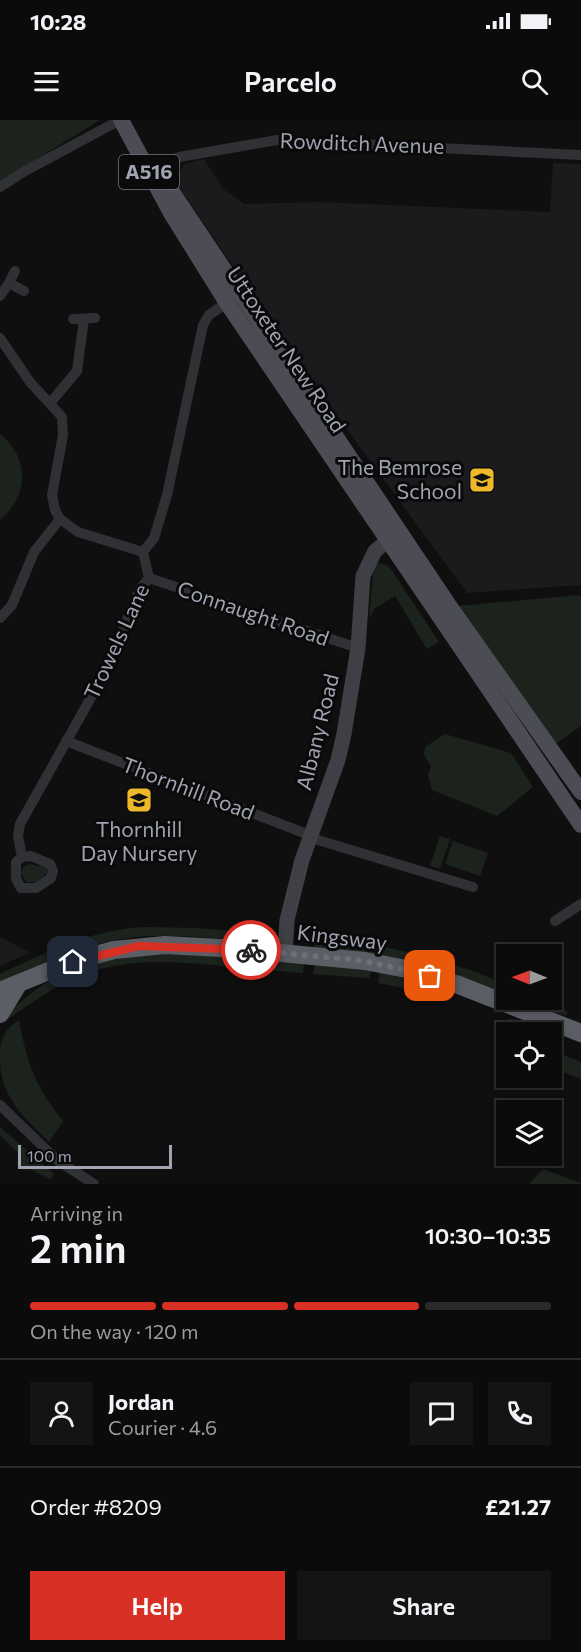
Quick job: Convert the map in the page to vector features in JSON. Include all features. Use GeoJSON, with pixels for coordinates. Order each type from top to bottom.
{"type":"FeatureCollection","features":[{"type":"Feature","properties":{"kind":"highway","name":"Kingsway"},"geometry":{"type":"LineString","coordinates":[[0,1014],[8,989],[73,962],[139,946],[285,953],[365,961],[406,969],[456,984],[496,1001]]}},
{"type":"Feature","properties":{"kind":"highway","name":"Kingsway"},"geometry":{"type":"LineString","coordinates":[[518,1010],[581,1033]]}},
{"type":"Feature","properties":{"kind":"highway","name":"Kingsway"},"geometry":{"type":"LineString","coordinates":[[518,1010],[581,1047]]}},
{"type":"Feature","properties":{"kind":"main road","name":"Uttoxeter New Road"},"geometry":{"type":"LineString","coordinates":[[122,123],[152,169],[241,293],[393,536],[581,825]]}},
{"type":"Feature","properties":{"kind":"main road","name":"Uttoxeter New Road"},"geometry":{"type":"LineString","coordinates":[[152,169],[171,213],[227,303],[393,536],[581,792]]}},
{"type":"Feature","properties":{"kind":"street"},"geometry":{"type":"LineString","coordinates":[[0,187],[122,123]]}},
{"type":"Feature","properties":{"kind":"street","name":"Rowditch Avenue"},"geometry":{"type":"LineString","coordinates":[[152,169],[179,157],[277,140],[581,155]]}},
{"type":"Feature","properties":{"kind":"street"},"geometry":{"type":"LineString","coordinates":[[0,296],[15,271]]}},
{"type":"Feature","properties":{"kind":"street"},"geometry":{"type":"LineString","coordinates":[[9,283],[24,291]]}},
{"type":"Feature","properties":{"kind":"street","name":"Trowels Lane"},"geometry":{"type":"LineString","coordinates":[[22,857],[18,836],[20,824],[103,676],[140,589],[149,578],[143,552],[154,538],[167,495],[203,325],[209,315],[241,293]]}},
{"type":"Feature","properties":{"kind":"street"},"geometry":{"type":"LineString","coordinates":[[51,402],[71,380],[79,365],[84,319]]}},
{"type":"Feature","properties":{"kind":"street"},"geometry":{"type":"LineString","coordinates":[[0,338],[30,382],[60,413],[64,426],[52,495],[55,510],[60,519],[78,532],[143,552]]}},
{"type":"Feature","properties":{"kind":"street"},"geometry":{"type":"LineString","coordinates":[[0,618],[12,605],[34,552],[60,519]]}},
{"type":"Feature","properties":{"kind":"street","name":"Albany Road"},"geometry":{"type":"LineString","coordinates":[[285,953],[286,932],[302,860],[338,760],[358,648],[363,576],[371,557],[393,536]]}},
{"type":"Feature","properties":{"kind":"street","name":"Connaught Road"},"geometry":{"type":"LineString","coordinates":[[149,578],[358,648]]}},
{"type":"Feature","properties":{"kind":"street","name":"Thornhill Road"},"geometry":{"type":"LineString","coordinates":[[66,741],[327,843],[472,887]]}},
{"type":"Feature","properties":{"kind":"street"},"geometry":{"type":"LineString","coordinates":[[555,921],[581,904]]}},
{"type":"Feature","properties":{"kind":"street"},"geometry":{"type":"LineString","coordinates":[[0,1104],[57,1160],[94,1184]]}},
{"type":"Feature","properties":{"kind":"shaded area"},"geometry":{"type":"Polygon","coordinates":[[[0,120],[100,120],[0,182],[0,120]]]}},
{"type":"Feature","properties":{"kind":"shaded area","name":"The Bemrose School"},"geometry":{"type":"Polygon","coordinates":[[[204,159],[223,189],[244,204],[320,202],[550,212],[553,163],[581,164],[581,585],[467,593],[307,375],[175,181],[184,164],[204,159]]]}},
{"type":"Feature","properties":{"kind":"shaded area"},"geometry":{"type":"Polygon","coordinates":[[[0,434],[17,454],[22,477],[21,489],[16,500],[0,520],[0,434]]]}},
{"type":"Feature","properties":{"kind":"shaded area"},"geometry":{"type":"Polygon","coordinates":[[[377,563],[387,565],[391,569],[439,642],[427,649],[395,596],[375,608],[369,618],[373,573],[377,563]]]}},
{"type":"Feature","properties":{"kind":"shaded area"},"geometry":{"type":"Polygon","coordinates":[[[579,595],[581,597],[581,726],[553,746],[458,606],[579,595]]]}},
{"type":"Feature","properties":{"kind":"shaded area"},"geometry":{"type":"Polygon","coordinates":[[[445,734],[511,753],[533,787],[497,816],[432,790],[428,775],[431,766],[424,755],[425,747],[445,734]]]}},
{"type":"Feature","properties":{"kind":"shaded area"},"geometry":{"type":"Polygon","coordinates":[[[440,836],[450,839],[440,869],[430,866],[440,836]]]}},
{"type":"Feature","properties":{"kind":"shaded area"},"geometry":{"type":"Polygon","coordinates":[[[453,841],[488,853],[480,876],[445,864],[453,841]]]}},
{"type":"Feature","properties":{"kind":"shaded area"},"geometry":{"type":"Polygon","coordinates":[[[29,864],[46,867],[47,873],[36,882],[26,882],[21,873],[23,867],[29,864]]]}},
{"type":"Feature","properties":{"kind":"shaded area"},"geometry":{"type":"Polygon","coordinates":[[[145,927],[197,928],[275,935],[269,943],[186,936],[123,939],[76,951],[0,984],[0,974],[70,943],[106,932],[145,927]]]}},
{"type":"Feature","properties":{"kind":"shaded area"},"geometry":{"type":"Polygon","coordinates":[[[0,937],[27,951],[31,952],[0,966],[0,937]]]}},
{"type":"Feature","properties":{"kind":"shaded area"},"geometry":{"type":"Polygon","coordinates":[[[315,937],[390,948],[437,959],[496,980],[496,994],[314,947],[315,937]]]}},
{"type":"Feature","properties":{"kind":"shaded area"},"geometry":{"type":"Polygon","coordinates":[[[144,952],[257,959],[253,969],[160,962],[115,966],[93,971],[71,979],[8,1019],[4,1018],[36,990],[68,972],[144,952]]]}},
{"type":"Feature","properties":{"kind":"shaded area"},"geometry":{"type":"Polygon","coordinates":[[[269,960],[304,962],[303,973],[267,970],[269,960]]]}},
{"type":"Feature","properties":{"kind":"shaded area"},"geometry":{"type":"Polygon","coordinates":[[[316,964],[365,968],[371,971],[369,978],[313,974],[316,964]]]}},
{"type":"Feature","properties":{"kind":"shaded area"},"geometry":{"type":"Polygon","coordinates":[[[380,972],[421,983],[419,991],[378,983],[380,972]]]}},
{"type":"Feature","properties":{"kind":"shaded area"},"geometry":{"type":"Polygon","coordinates":[[[562,1009],[568,1012],[566,1016],[547,1010],[562,1009]]]}},
{"type":"Feature","properties":{"kind":"shaded area"},"geometry":{"type":"Polygon","coordinates":[[[509,1019],[523,1022],[505,1022],[509,1019]]]}},
{"type":"Feature","properties":{"kind":"shaded area"},"geometry":{"type":"Polygon","coordinates":[[[19,1020],[25,1049],[34,1074],[45,1096],[63,1121],[49,1142],[15,1105],[4,1084],[1,1072],[2,1041],[9,1028],[19,1020]]]}},
{"type":"Feature","properties":{"kind":"shaded area"},"geometry":{"type":"Polygon","coordinates":[[[562,1054],[581,1062],[581,1079],[562,1072],[562,1054]]]}},
{"type":"Feature","properties":{"kind":"shaded area"},"geometry":{"type":"Polygon","coordinates":[[[0,1127],[54,1174],[51,1179],[16,1163],[22,1157],[0,1135],[0,1127]]]}},
{"type":"Feature","properties":{"kind":"shaded area"},"geometry":{"type":"Polygon","coordinates":[[[543,1169],[581,1183],[581,1184],[529,1184],[543,1169]]]}},
{"type":"Feature","properties":{"kind":"way so far"},"geometry":{"type":"LineString","coordinates":[[251,950],[365,961],[430,976]]}},
{"type":"Feature","properties":{"kind":"place","name":"The Bemrose School"},"geometry":{"type":"Point","coordinates":[482,480]}},
{"type":"Feature","properties":{"kind":"place","name":"Thornhill Day Nursery"},"geometry":{"type":"Point","coordinates":[139,800]}},
{"type":"Feature","properties":{"kind":"route"},"geometry":{"type":"LineString","coordinates":[[73,962],[114,950],[139,946],[165,945],[251,950]]}}]}
